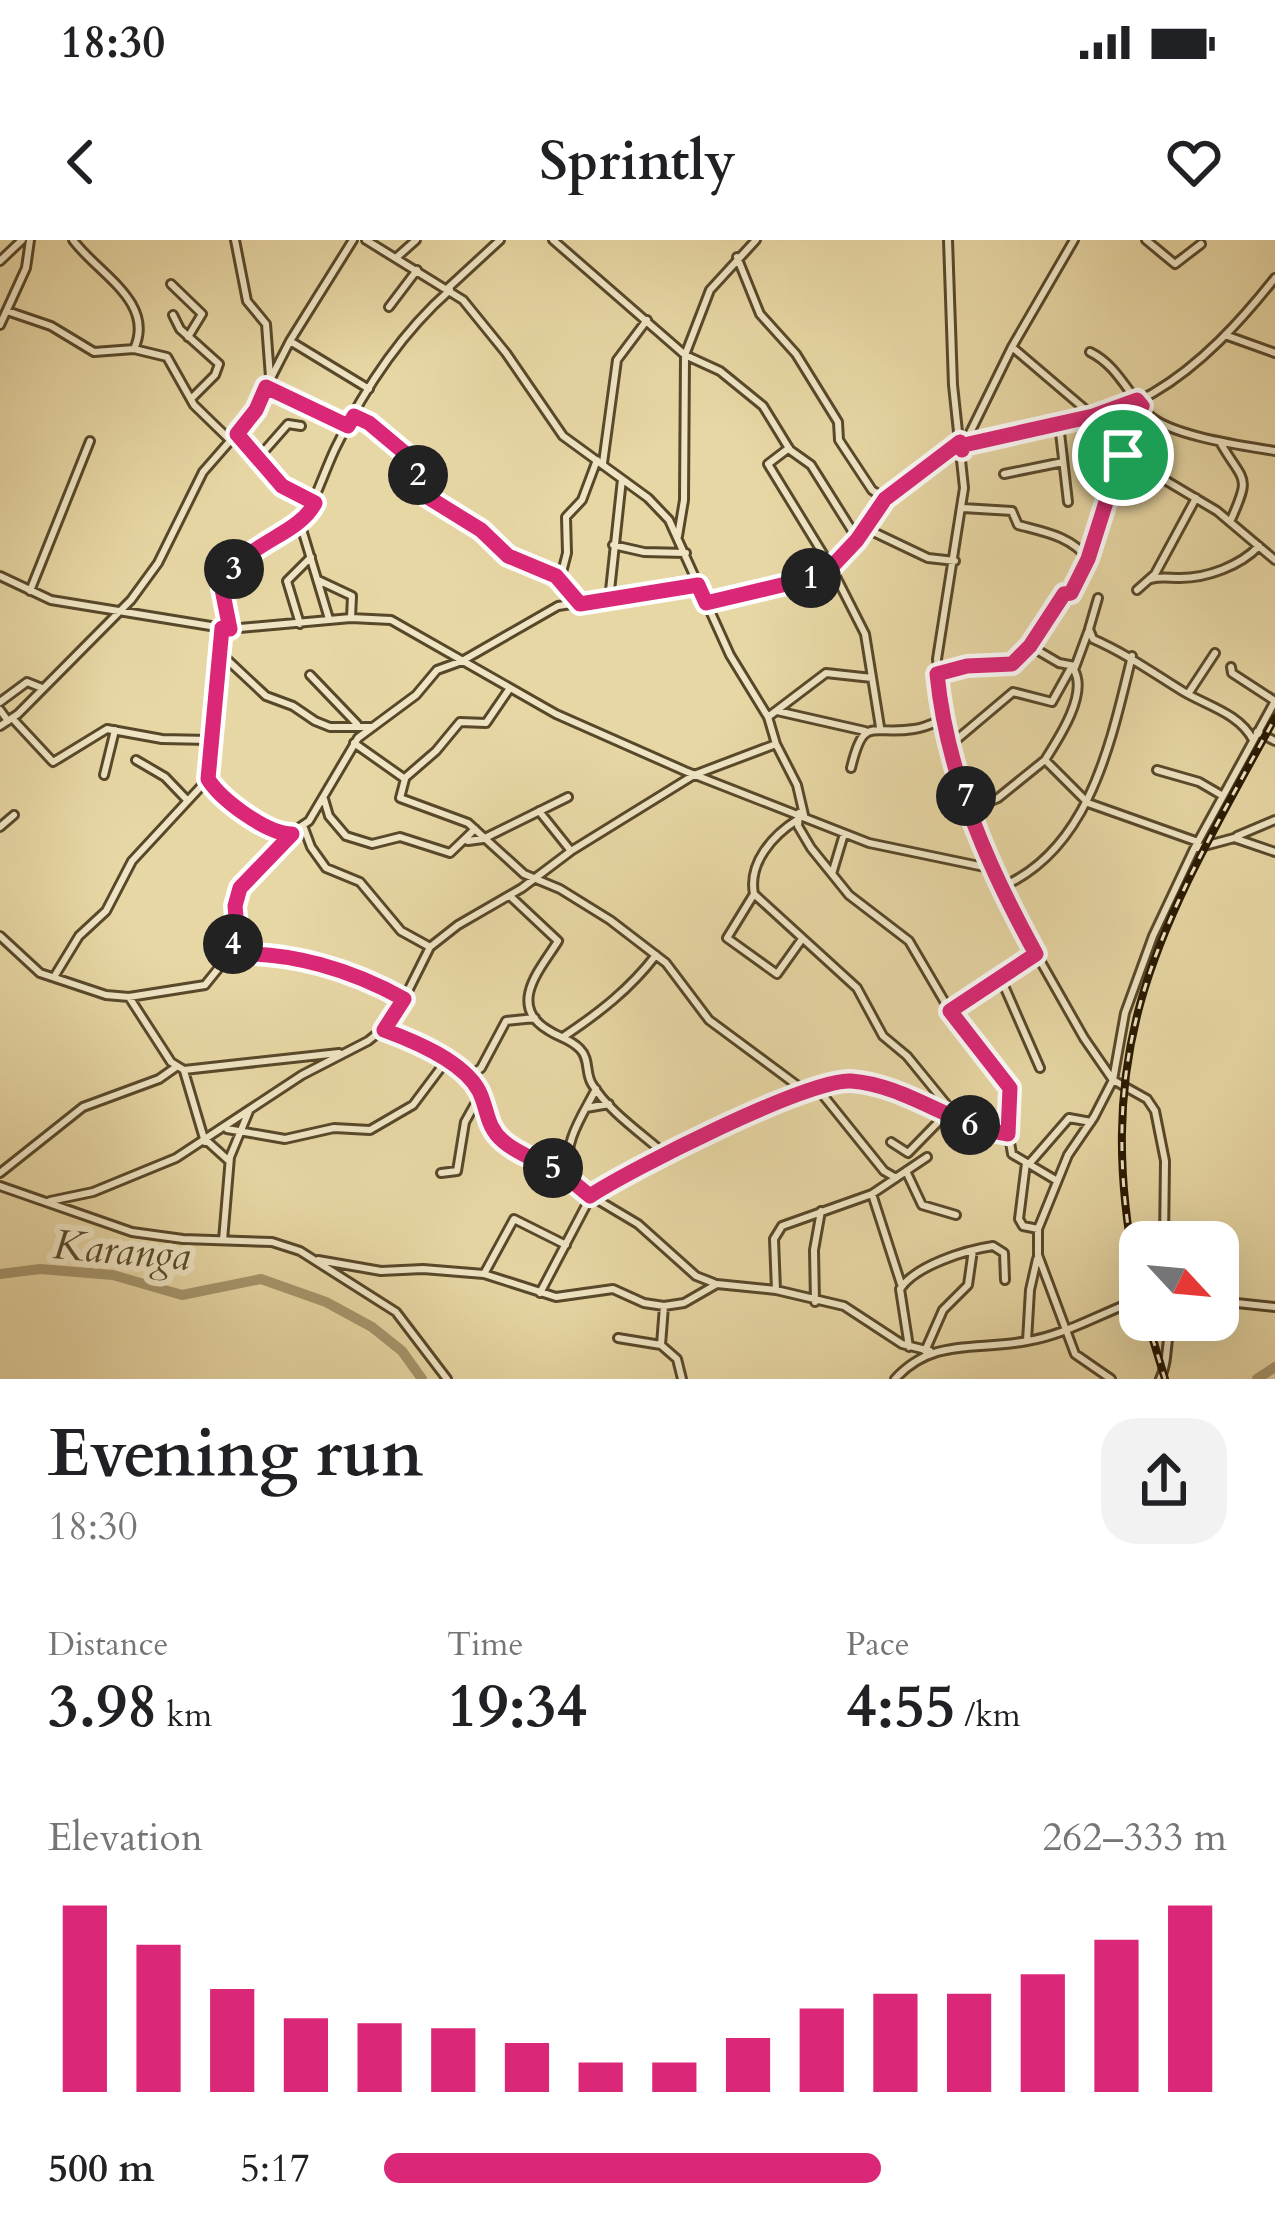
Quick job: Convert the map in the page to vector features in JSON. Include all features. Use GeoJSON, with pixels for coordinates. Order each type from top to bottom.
{"type":"FeatureCollection","features":[{"type":"Feature","properties":{"kind":"street"},"geometry":{"type":"LineString","coordinates":[[0,261],[26,240]]}},
{"type":"Feature","properties":{"kind":"street"},"geometry":{"type":"LineString","coordinates":[[0,325],[26,268],[26,240]]}},
{"type":"Feature","properties":{"kind":"street"},"geometry":{"type":"LineString","coordinates":[[73,240],[117,284],[137,314],[142,331],[134,350]]}},
{"type":"Feature","properties":{"kind":"street"},"geometry":{"type":"LineString","coordinates":[[236,240],[248,302],[266,324],[270,377]]}},
{"type":"Feature","properties":{"kind":"street"},"geometry":{"type":"LineString","coordinates":[[7,722],[120,611],[158,563],[203,472],[256,410],[290,341],[353,240]]}},
{"type":"Feature","properties":{"kind":"street"},"geometry":{"type":"LineString","coordinates":[[366,240],[449,289],[485,325],[563,436],[660,510],[678,536],[730,655],[768,717],[776,745],[797,785],[803,836],[869,914],[909,941],[950,1011],[1010,1088],[1010,1151],[1055,1180]]}},
{"type":"Feature","properties":{"kind":"street"},"geometry":{"type":"LineString","coordinates":[[396,258],[416,240]]}},
{"type":"Feature","properties":{"kind":"street"},"geometry":{"type":"LineString","coordinates":[[329,620],[301,530],[304,521],[348,426],[398,343],[500,240]]}},
{"type":"Feature","properties":{"kind":"street"},"geometry":{"type":"LineString","coordinates":[[554,240],[685,355],[744,388],[772,417],[789,448],[811,465],[857,540]]}},
{"type":"Feature","properties":{"kind":"street"},"geometry":{"type":"LineString","coordinates":[[678,536],[684,500],[685,355],[710,290],[756,240]]}},
{"type":"Feature","properties":{"kind":"street"},"geometry":{"type":"LineString","coordinates":[[947,240],[963,508],[937,674],[943,719],[989,868],[1113,1080],[1147,1099],[1160,1122],[1164,1221]]}},
{"type":"Feature","properties":{"kind":"street"},"geometry":{"type":"LineString","coordinates":[[962,446],[1074,240]]}},
{"type":"Feature","properties":{"kind":"street"},"geometry":{"type":"LineString","coordinates":[[1146,240],[1175,264],[1202,244]]}},
{"type":"Feature","properties":{"kind":"street"},"geometry":{"type":"LineString","coordinates":[[737,257],[760,314],[796,354],[838,422],[839,440],[872,490],[885,499]]}},
{"type":"Feature","properties":{"kind":"street"},"geometry":{"type":"LineString","coordinates":[[388,307],[417,270]]}},
{"type":"Feature","properties":{"kind":"street"},"geometry":{"type":"LineString","coordinates":[[706,603],[820,576],[857,540],[885,499],[962,446],[1139,403],[1225,335],[1275,278]]}},
{"type":"Feature","properties":{"kind":"street"},"geometry":{"type":"LineString","coordinates":[[171,284],[202,314],[188,337]]}},
{"type":"Feature","properties":{"kind":"street"},"geometry":{"type":"LineString","coordinates":[[8,310],[51,326],[94,352],[134,350],[167,357],[191,399],[291,494],[315,503]]}},
{"type":"Feature","properties":{"kind":"street"},"geometry":{"type":"LineString","coordinates":[[173,314],[188,337],[219,364],[215,375],[191,399]]}},
{"type":"Feature","properties":{"kind":"street"},"geometry":{"type":"LineString","coordinates":[[560,580],[567,553],[566,517],[582,500],[600,462],[616,360],[647,320]]}},
{"type":"Feature","properties":{"kind":"street"},"geometry":{"type":"LineString","coordinates":[[1225,335],[1275,353]]}},
{"type":"Feature","properties":{"kind":"street"},"geometry":{"type":"LineString","coordinates":[[290,341],[369,389]]}},
{"type":"Feature","properties":{"kind":"street"},"geometry":{"type":"LineString","coordinates":[[1012,347],[1093,416]]}},
{"type":"Feature","properties":{"kind":"street"},"geometry":{"type":"LineString","coordinates":[[1090,352],[1105,360],[1156,421],[1220,442],[1275,451]]}},
{"type":"Feature","properties":{"kind":"street"},"geometry":{"type":"LineString","coordinates":[[266,387],[348,426]]}},
{"type":"Feature","properties":{"kind":"street"},"geometry":{"type":"LineString","coordinates":[[937,674],[967,666],[1009,665],[1030,646],[1064,594],[1071,593],[1088,559],[1139,403]]}},
{"type":"Feature","properties":{"kind":"street"},"geometry":{"type":"LineString","coordinates":[[354,416],[406,454],[426,496],[481,530],[508,556],[560,580],[580,604]]}},
{"type":"Feature","properties":{"kind":"street"},"geometry":{"type":"LineString","coordinates":[[258,458],[290,422],[301,427]]}},
{"type":"Feature","properties":{"kind":"street"},"geometry":{"type":"LineString","coordinates":[[1059,424],[1068,502]]}},
{"type":"Feature","properties":{"kind":"street"},"geometry":{"type":"LineString","coordinates":[[29,591],[90,441]]}},
{"type":"Feature","properties":{"kind":"street"},"geometry":{"type":"LineString","coordinates":[[1220,442],[1245,480],[1230,522]]}},
{"type":"Feature","properties":{"kind":"street"},"geometry":{"type":"LineString","coordinates":[[789,448],[768,464],[831,567],[865,634],[880,728]]}},
{"type":"Feature","properties":{"kind":"street"},"geometry":{"type":"LineString","coordinates":[[1123,455],[1230,522],[1275,560]]}},
{"type":"Feature","properties":{"kind":"street"},"geometry":{"type":"LineString","coordinates":[[1004,474],[1063,462]]}},
{"type":"Feature","properties":{"kind":"street"},"geometry":{"type":"LineString","coordinates":[[609,601],[622,479]]}},
{"type":"Feature","properties":{"kind":"street"},"geometry":{"type":"LineString","coordinates":[[1137,590],[1151,579],[1196,499]]}},
{"type":"Feature","properties":{"kind":"street"},"geometry":{"type":"LineString","coordinates":[[963,508],[1012,511],[1018,525],[1071,542],[1088,559]]}},
{"type":"Feature","properties":{"kind":"street"},"geometry":{"type":"LineString","coordinates":[[292,834],[265,825],[208,779],[219,652],[226,629],[222,593],[226,578],[267,539],[304,521]]}},
{"type":"Feature","properties":{"kind":"street"},"geometry":{"type":"LineString","coordinates":[[866,528],[928,558],[955,561]]}},
{"type":"Feature","properties":{"kind":"street"},"geometry":{"type":"LineString","coordinates":[[613,545],[686,554]]}},
{"type":"Feature","properties":{"kind":"street"},"geometry":{"type":"LineString","coordinates":[[1151,579],[1186,578],[1227,567],[1248,558],[1259,546]]}},
{"type":"Feature","properties":{"kind":"street"},"geometry":{"type":"LineString","coordinates":[[299,624],[287,581],[310,557]]}},
{"type":"Feature","properties":{"kind":"street"},"geometry":{"type":"LineString","coordinates":[[0,576],[51,600],[226,629],[351,618],[392,620],[510,688],[694,775],[890,850],[989,868]]}},
{"type":"Feature","properties":{"kind":"street"},"geometry":{"type":"LineString","coordinates":[[318,580],[352,596],[351,618]]}},
{"type":"Feature","properties":{"kind":"street"},"geometry":{"type":"LineString","coordinates":[[437,670],[462,661],[558,606],[698,585]]}},
{"type":"Feature","properties":{"kind":"street"},"geometry":{"type":"LineString","coordinates":[[949,746],[1013,692],[1052,702],[1074,666],[1098,598]]}},
{"type":"Feature","properties":{"kind":"street"},"geometry":{"type":"LineString","coordinates":[[1089,630],[1093,640],[1132,656],[1255,736],[1274,737]]}},
{"type":"Feature","properties":{"kind":"street"},"geometry":{"type":"LineString","coordinates":[[1030,646],[1074,666]]}},
{"type":"Feature","properties":{"kind":"street"},"geometry":{"type":"LineString","coordinates":[[219,652],[242,678],[272,700],[293,706],[323,725],[373,727]]}},
{"type":"Feature","properties":{"kind":"street"},"geometry":{"type":"LineString","coordinates":[[0,936],[35,970],[99,993],[129,997],[208,984],[230,954],[240,888],[292,834],[304,828],[356,740],[416,695],[445,652]]}},
{"type":"Feature","properties":{"kind":"street"},"geometry":{"type":"LineString","coordinates":[[1188,694],[1215,653]]}},
{"type":"Feature","properties":{"kind":"street"},"geometry":{"type":"LineString","coordinates":[[1000,888],[1042,859],[1088,803],[1132,656]]}},
{"type":"Feature","properties":{"kind":"street"},"geometry":{"type":"LineString","coordinates":[[970,810],[998,798],[1045,760],[1078,693],[1074,666]]}},
{"type":"Feature","properties":{"kind":"street"},"geometry":{"type":"LineString","coordinates":[[1028,1342],[1038,1229],[1055,1180],[1113,1080],[1138,974],[1196,846],[1275,701],[1232,673],[1231,667]]}},
{"type":"Feature","properties":{"kind":"street"},"geometry":{"type":"LineString","coordinates":[[768,717],[826,673],[872,678]]}},
{"type":"Feature","properties":{"kind":"street"},"geometry":{"type":"LineString","coordinates":[[310,675],[354,724],[356,740],[405,778]]}},
{"type":"Feature","properties":{"kind":"street"},"geometry":{"type":"LineString","coordinates":[[42,688],[27,682],[0,709],[7,722],[55,762],[102,730],[162,740],[210,740]]}},
{"type":"Feature","properties":{"kind":"street"},"geometry":{"type":"LineString","coordinates":[[510,688],[486,723],[460,722],[405,778],[400,798],[464,821],[535,879],[589,907],[656,955],[709,1020],[782,1075],[814,1090],[884,1171],[896,1178]]}},
{"type":"Feature","properties":{"kind":"street"},"geometry":{"type":"LineString","coordinates":[[777,711],[866,731],[914,730],[943,719]]}},
{"type":"Feature","properties":{"kind":"street"},"geometry":{"type":"LineString","coordinates":[[104,775],[115,730]]}},
{"type":"Feature","properties":{"kind":"street"},"geometry":{"type":"LineString","coordinates":[[851,768],[857,742],[866,731]]}},
{"type":"Feature","properties":{"kind":"street"},"geometry":{"type":"LineString","coordinates":[[50,1201],[116,1184],[206,1141],[302,1075],[384,1030],[430,947],[458,925],[694,775],[776,745]]}},
{"type":"Feature","properties":{"kind":"street"},"geometry":{"type":"LineString","coordinates":[[136,760],[158,771],[187,800]]}},
{"type":"Feature","properties":{"kind":"street"},"geometry":{"type":"LineString","coordinates":[[1045,760],[1088,803],[1196,846],[1234,838],[1275,820]]}},
{"type":"Feature","properties":{"kind":"street"},"geometry":{"type":"LineString","coordinates":[[1156,770],[1199,782],[1222,796]]}},
{"type":"Feature","properties":{"kind":"street"},"geometry":{"type":"LineString","coordinates":[[54,978],[79,936],[106,911],[132,861],[208,779]]}},
{"type":"Feature","properties":{"kind":"street"},"geometry":{"type":"LineString","coordinates":[[323,795],[343,834],[375,844],[400,837],[450,853],[475,829]]}},
{"type":"Feature","properties":{"kind":"street"},"geometry":{"type":"LineString","coordinates":[[464,842],[483,839],[568,797]]}},
{"type":"Feature","properties":{"kind":"street"},"geometry":{"type":"LineString","coordinates":[[538,810],[571,850]]}},
{"type":"Feature","properties":{"kind":"street"},"geometry":{"type":"LineString","coordinates":[[0,827],[14,815]]}},
{"type":"Feature","properties":{"kind":"street"},"geometry":{"type":"LineString","coordinates":[[800,816],[768,847],[754,874],[754,894],[727,938],[778,974],[802,939]]}},
{"type":"Feature","properties":{"kind":"street"},"geometry":{"type":"LineString","coordinates":[[304,828],[326,868],[360,882],[400,931],[430,947]]}},
{"type":"Feature","properties":{"kind":"street"},"geometry":{"type":"LineString","coordinates":[[832,874],[844,834]]}},
{"type":"Feature","properties":{"kind":"street"},"geometry":{"type":"LineString","coordinates":[[1234,838],[1275,852]]}},
{"type":"Feature","properties":{"kind":"street"},"geometry":{"type":"LineString","coordinates":[[754,894],[857,988],[883,1036],[907,1056],[958,1119]]}},
{"type":"Feature","properties":{"kind":"street"},"geometry":{"type":"LineString","coordinates":[[510,896],[558,938],[529,990],[535,1018],[585,1054],[588,1078],[596,1089],[668,1156]]}},
{"type":"Feature","properties":{"kind":"street"},"geometry":{"type":"LineString","coordinates":[[230,954],[345,970],[404,999]]}},
{"type":"Feature","properties":{"kind":"street"},"geometry":{"type":"LineString","coordinates":[[950,1011],[1036,954]]}},
{"type":"Feature","properties":{"kind":"street"},"geometry":{"type":"LineString","coordinates":[[563,1037],[623,995],[656,955]]}},
{"type":"Feature","properties":{"kind":"street"},"geometry":{"type":"LineString","coordinates":[[1001,979],[1040,1068]]}},
{"type":"Feature","properties":{"kind":"street"},"geometry":{"type":"LineString","coordinates":[[129,997],[180,1068],[206,1141],[230,1163]]}},
{"type":"Feature","properties":{"kind":"street"},"geometry":{"type":"LineString","coordinates":[[469,1077],[481,1068],[506,1021],[535,1018]]}},
{"type":"Feature","properties":{"kind":"street"},"geometry":{"type":"LineString","coordinates":[[384,1030],[446,1060],[469,1077],[498,1137],[638,1224],[697,1276],[717,1284],[776,1289],[853,1310],[909,1347],[927,1351],[1028,1342],[1119,1306]]}},
{"type":"Feature","properties":{"kind":"street"},"geometry":{"type":"LineString","coordinates":[[0,1173],[82,1107],[180,1068],[345,1052]]}},
{"type":"Feature","properties":{"kind":"street"},"geometry":{"type":"LineString","coordinates":[[223,1128],[285,1139],[334,1128],[370,1130],[413,1106],[446,1060]]}},
{"type":"Feature","properties":{"kind":"street"},"geometry":{"type":"LineString","coordinates":[[541,1293],[590,1196],[700,1137],[814,1090],[853,1081],[948,1112],[980,1129],[1008,1134]]}},
{"type":"Feature","properties":{"kind":"street"},"geometry":{"type":"LineString","coordinates":[[569,1179],[566,1151],[596,1089]]}},
{"type":"Feature","properties":{"kind":"street"},"geometry":{"type":"LineString","coordinates":[[441,1173],[458,1171],[465,1121],[481,1094]]}},
{"type":"Feature","properties":{"kind":"street"},"geometry":{"type":"LineString","coordinates":[[586,1108],[609,1103]]}},
{"type":"Feature","properties":{"kind":"street"},"geometry":{"type":"LineString","coordinates":[[223,1240],[230,1163],[249,1111]]}},
{"type":"Feature","properties":{"kind":"street"},"geometry":{"type":"LineString","coordinates":[[891,1142],[908,1153],[948,1112]]}},
{"type":"Feature","properties":{"kind":"street"},"geometry":{"type":"LineString","coordinates":[[1038,1229],[1023,1226],[1019,1219],[1027,1163],[1069,1118],[1090,1122]]}},
{"type":"Feature","properties":{"kind":"street"},"geometry":{"type":"LineString","coordinates":[[776,1289],[776,1233],[782,1226],[872,1194],[927,1156]]}},
{"type":"Feature","properties":{"kind":"street"},"geometry":{"type":"LineString","coordinates":[[905,1171],[922,1205],[956,1215]]}},
{"type":"Feature","properties":{"kind":"street"},"geometry":{"type":"LineString","coordinates":[[0,1186],[132,1232],[272,1242],[318,1260],[381,1271],[484,1274],[556,1297],[613,1289],[664,1306],[684,1304],[717,1284]]}},
{"type":"Feature","properties":{"kind":"street"},"geometry":{"type":"LineString","coordinates":[[872,1194],[901,1284],[909,1347]]}},
{"type":"Feature","properties":{"kind":"street"},"geometry":{"type":"LineString","coordinates":[[815,1302],[814,1250],[821,1210]]}},
{"type":"Feature","properties":{"kind":"street"},"geometry":{"type":"LineString","coordinates":[[484,1274],[514,1219],[566,1245]]}},
{"type":"Feature","properties":{"kind":"street"},"geometry":{"type":"LineString","coordinates":[[901,1284],[973,1250],[993,1246],[1001,1249],[1005,1280]]}},
{"type":"Feature","properties":{"kind":"street"},"geometry":{"type":"LineString","coordinates":[[895,1379],[927,1351],[944,1310],[968,1286],[973,1250]]}},
{"type":"Feature","properties":{"kind":"street"},"geometry":{"type":"LineString","coordinates":[[1038,1255],[1075,1354],[1111,1379]]}},
{"type":"Feature","properties":{"kind":"street"},"geometry":{"type":"LineString","coordinates":[[318,1260],[396,1312],[447,1379]]}},
{"type":"Feature","properties":{"kind":"street"},"geometry":{"type":"LineString","coordinates":[[1239,1303],[1275,1307]]}},
{"type":"Feature","properties":{"kind":"street"},"geometry":{"type":"LineString","coordinates":[[661,1345],[664,1306]]}},
{"type":"Feature","properties":{"kind":"street"},"geometry":{"type":"LineString","coordinates":[[618,1339],[661,1345],[677,1359],[682,1379]]}},
{"type":"Feature","properties":{"kind":"street"},"geometry":{"type":"LineString","coordinates":[[1160,1379],[1168,1363],[1167,1341]]}},
{"type":"Feature","properties":{"kind":"waterway","name":"Karanga"},"geometry":{"type":"LineString","coordinates":[[0,1274],[40,1269],[113,1275],[182,1295],[261,1279],[326,1302],[372,1327],[402,1351],[422,1379]]}},
{"type":"Feature","properties":{"kind":"waterway","name":"Karanga"},"geometry":{"type":"LineString","coordinates":[[1257,1379],[1275,1367]]}},
{"type":"Feature","properties":{"kind":"railway"},"geometry":{"type":"LineString","coordinates":[[1128,1221],[1122,1128],[1128,1058],[1144,991],[1197,862],[1275,718]]}},
{"type":"Feature","properties":{"kind":"railway"},"geometry":{"type":"LineString","coordinates":[[1153,1341],[1165,1379]]}},
{"type":"Feature","properties":{"kind":"route"},"geometry":{"type":"LineString","coordinates":[[266,387],[348,426],[354,416],[369,423],[406,454],[426,496],[481,530],[508,556],[556,576],[580,604],[698,585],[706,603],[820,576],[857,540],[885,499],[938,454],[960,442],[962,450],[964,445],[1093,416],[1137,400],[1142,406],[1132,420],[1123,455],[1078,580],[1030,646],[1009,665],[967,666],[937,674],[949,746],[989,868],[1036,954],[950,1011],[1010,1088],[1008,1134],[980,1129],[948,1112],[867,1085],[843,1082],[778,1103],[700,1137],[590,1196],[562,1173],[498,1137],[469,1077],[446,1060],[384,1030],[404,999],[345,970],[230,954],[240,888],[292,834],[265,825],[208,779],[215,670],[222,628],[230,629],[222,589],[243,560],[267,539],[304,521],[315,503],[291,494],[237,434],[266,387]]}}]}
